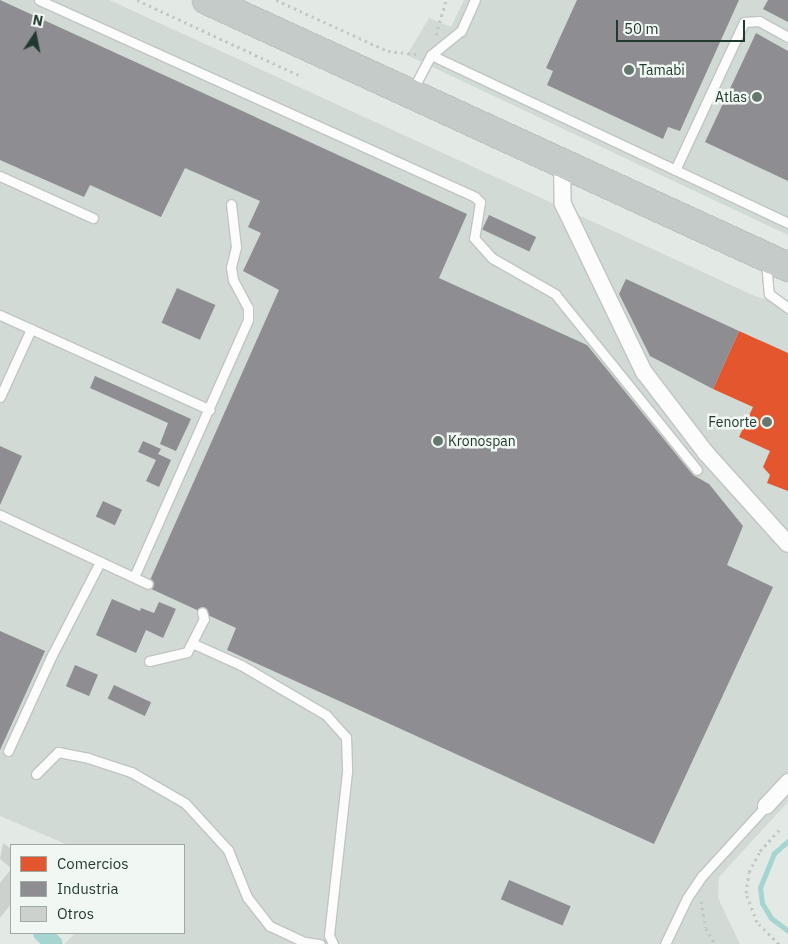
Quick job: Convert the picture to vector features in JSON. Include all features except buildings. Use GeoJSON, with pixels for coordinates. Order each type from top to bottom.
{"type":"FeatureCollection","features":[{"type":"Feature","properties":{"kind":"highway"},"geometry":{"type":"LineString","coordinates":[[207,0],[562,165],[777,262]]}},
{"type":"Feature","properties":{"kind":"street"},"geometry":{"type":"LineString","coordinates":[[562,165],[563,204],[644,372],[706,454],[788,544]]}},
{"type":"Feature","properties":{"kind":"street"},"geometry":{"type":"LineString","coordinates":[[766,806],[788,782]]}},
{"type":"Feature","properties":{"kind":"lane"},"geometry":{"type":"LineString","coordinates":[[39,0],[475,197],[480,202],[474,238],[492,258],[555,294],[697,470]]}},
{"type":"Feature","properties":{"kind":"lane"},"geometry":{"type":"LineString","coordinates":[[411,94],[432,55],[461,31],[475,0]]}},
{"type":"Feature","properties":{"kind":"lane"},"geometry":{"type":"LineString","coordinates":[[676,170],[744,22],[759,21],[788,37]]}},
{"type":"Feature","properties":{"kind":"lane"},"geometry":{"type":"LineString","coordinates":[[432,55],[788,223]]}},
{"type":"Feature","properties":{"kind":"lane"},"geometry":{"type":"LineString","coordinates":[[0,176],[93,218]]}},
{"type":"Feature","properties":{"kind":"lane"},"geometry":{"type":"LineString","coordinates":[[134,577],[210,410],[248,320],[248,308],[233,280],[231,267],[236,247],[231,204]]}},
{"type":"Feature","properties":{"kind":"lane"},"geometry":{"type":"LineString","coordinates":[[777,262],[769,294],[788,308]]}},
{"type":"Feature","properties":{"kind":"lane"},"geometry":{"type":"LineString","coordinates":[[0,315],[210,410]]}},
{"type":"Feature","properties":{"kind":"lane"},"geometry":{"type":"LineString","coordinates":[[0,397],[31,329]]}},
{"type":"Feature","properties":{"kind":"lane"},"geometry":{"type":"LineString","coordinates":[[0,515],[148,584]]}},
{"type":"Feature","properties":{"kind":"lane"},"geometry":{"type":"LineString","coordinates":[[8,752],[52,655],[100,562]]}},
{"type":"Feature","properties":{"kind":"lane"},"geometry":{"type":"LineString","coordinates":[[149,661],[187,652],[194,644],[204,619],[202,612]]}},
{"type":"Feature","properties":{"kind":"lane"},"geometry":{"type":"LineString","coordinates":[[194,644],[241,665],[326,715],[346,736],[347,772],[329,935],[333,944]]}},
{"type":"Feature","properties":{"kind":"lane"},"geometry":{"type":"LineString","coordinates":[[36,774],[58,752],[88,758],[131,772],[185,803],[228,850],[247,897],[270,926],[320,944]]}},
{"type":"Feature","properties":{"kind":"lane"},"geometry":{"type":"LineString","coordinates":[[665,944],[687,898],[702,876],[766,806]]}},
{"type":"Feature","properties":{"kind":"path"},"geometry":{"type":"LineString","coordinates":[[136,0],[300,76]]}},
{"type":"Feature","properties":{"kind":"path"},"geometry":{"type":"LineString","coordinates":[[276,0],[388,51],[432,55],[446,0]]}},
{"type":"Feature","properties":{"kind":"path"},"geometry":{"type":"LineString","coordinates":[[779,944],[758,922],[746,893],[749,872],[760,852],[780,829]]}},
{"type":"Feature","properties":{"kind":"path"},"geometry":{"type":"LineString","coordinates":[[702,876],[701,909],[715,944]]}},
{"type":"Feature","properties":{"kind":"shaded area"},"geometry":{"type":"Polygon","coordinates":[[[0,0],[109,0],[755,296],[788,307],[788,802],[719,877],[718,898],[740,944],[65,944],[74,934],[185,934],[185,844],[66,844],[0,816],[0,0]]]}},
{"type":"Feature","properties":{"kind":"shaded area"},"geometry":{"type":"Polygon","coordinates":[[[464,0],[788,0],[788,235],[407,55],[429,18],[451,27],[464,0]]]}},
{"type":"Feature","properties":{"kind":"waterway"},"geometry":{"type":"LineString","coordinates":[[788,841],[774,853],[760,887],[762,903],[771,918],[788,931]]}},
{"type":"Feature","properties":{"kind":"waterway"},"geometry":{"type":"LineString","coordinates":[[43,934],[54,944]]}},
{"type":"Feature","properties":{"kind":"place","name":"Tamabi"},"geometry":{"type":"Point","coordinates":[629,70]}},
{"type":"Feature","properties":{"kind":"place","name":"Atlas"},"geometry":{"type":"Point","coordinates":[757,97]}},
{"type":"Feature","properties":{"kind":"place","name":"Fenorte"},"geometry":{"type":"Point","coordinates":[767,422]}},
{"type":"Feature","properties":{"kind":"place","name":"Kronospan"},"geometry":{"type":"Point","coordinates":[438,441]}}]}
